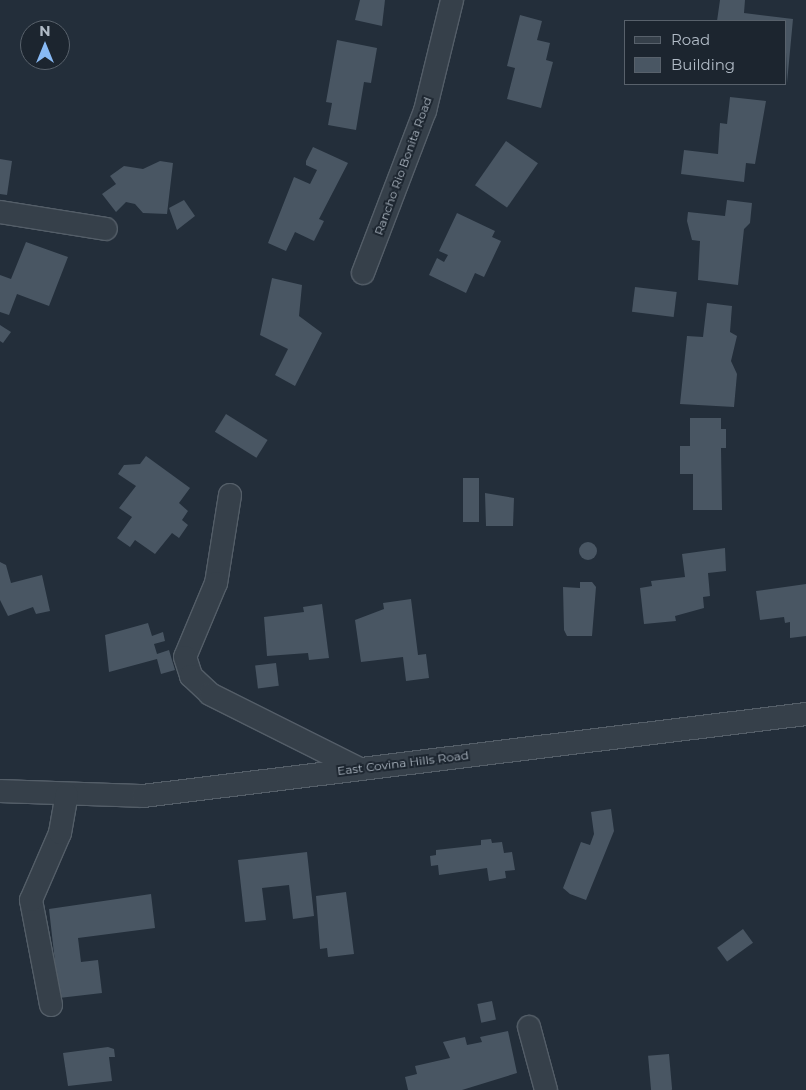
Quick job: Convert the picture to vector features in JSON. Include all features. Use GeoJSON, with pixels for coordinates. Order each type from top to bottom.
{"type":"FeatureCollection","features":[{"type":"Feature","properties":{"kind":"street","name":"Rancho Rio Bonita Road"},"geometry":{"type":"LineString","coordinates":[[364,273],[425,111],[452,0]]}},
{"type":"Feature","properties":{"kind":"street"},"geometry":{"type":"LineString","coordinates":[[0,212],[106,229]]}},
{"type":"Feature","properties":{"kind":"street"},"geometry":{"type":"LineString","coordinates":[[230,495],[216,583],[185,657],[191,676],[210,694],[358,768]]}},
{"type":"Feature","properties":{"kind":"street","name":"East Covina Hills Road"},"geometry":{"type":"LineString","coordinates":[[0,791],[67,795],[153,795],[358,768],[806,714]]}},
{"type":"Feature","properties":{"kind":"street"},"geometry":{"type":"LineString","coordinates":[[51,1005],[30,900],[60,834],[67,795]]}},
{"type":"Feature","properties":{"kind":"street"},"geometry":{"type":"LineString","coordinates":[[529,1027],[546,1090]]}},
{"type":"Feature","properties":{"kind":"building"},"geometry":{"type":"Polygon","coordinates":[[[360,0],[385,0],[382,26],[355,20],[360,0]]]}},
{"type":"Feature","properties":{"kind":"building"},"geometry":{"type":"Polygon","coordinates":[[[720,0],[745,0],[744,13],[793,19],[787,83],[786,20],[717,20],[720,0]]]}},
{"type":"Feature","properties":{"kind":"building"},"geometry":{"type":"Polygon","coordinates":[[[520,15],[542,21],[537,40],[550,43],[546,60],[553,62],[541,108],[507,99],[515,68],[507,66],[520,15]]]}},
{"type":"Feature","properties":{"kind":"building"},"geometry":{"type":"Polygon","coordinates":[[[337,40],[377,48],[371,83],[364,82],[356,130],[328,125],[332,103],[326,102],[337,40]]]}},
{"type":"Feature","properties":{"kind":"building"},"geometry":{"type":"Polygon","coordinates":[[[730,97],[766,101],[755,164],[746,163],[744,182],[681,174],[684,150],[718,154],[720,123],[727,124],[730,97]]]}},
{"type":"Feature","properties":{"kind":"building"},"geometry":{"type":"Polygon","coordinates":[[[506,141],[538,163],[507,208],[475,185],[506,141]]]}},
{"type":"Feature","properties":{"kind":"building"},"geometry":{"type":"Polygon","coordinates":[[[313,147],[348,163],[319,219],[324,221],[314,241],[295,232],[286,251],[268,243],[294,177],[310,184],[317,170],[306,165],[313,147]]]}},
{"type":"Feature","properties":{"kind":"building"},"geometry":{"type":"Polygon","coordinates":[[[0,159],[12,161],[7,195],[0,194],[0,159]]]}},
{"type":"Feature","properties":{"kind":"building"},"geometry":{"type":"Polygon","coordinates":[[[160,161],[173,163],[167,214],[143,213],[135,204],[126,202],[116,212],[102,194],[116,184],[110,176],[124,166],[143,169],[160,161]]]}},
{"type":"Feature","properties":{"kind":"building"},"geometry":{"type":"Polygon","coordinates":[[[184,200],[195,216],[177,230],[169,208],[184,200]]]}},
{"type":"Feature","properties":{"kind":"building"},"geometry":{"type":"Polygon","coordinates":[[[727,200],[752,203],[750,223],[744,229],[738,285],[698,280],[700,241],[692,240],[687,221],[688,212],[725,216],[727,200]]]}},
{"type":"Feature","properties":{"kind":"building"},"geometry":{"type":"Polygon","coordinates":[[[457,213],[495,231],[492,237],[501,241],[484,277],[475,273],[466,293],[429,275],[437,258],[444,262],[448,255],[439,251],[457,213]]]}},
{"type":"Feature","properties":{"kind":"building"},"geometry":{"type":"Polygon","coordinates":[[[26,242],[68,257],[49,306],[17,294],[9,315],[0,312],[0,275],[11,279],[26,242]]]}},
{"type":"Feature","properties":{"kind":"building"},"geometry":{"type":"Polygon","coordinates":[[[272,278],[302,285],[299,316],[322,333],[295,386],[275,375],[288,349],[260,335],[272,278]]]}},
{"type":"Feature","properties":{"kind":"building"},"geometry":{"type":"Polygon","coordinates":[[[635,287],[677,292],[674,317],[632,312],[635,287]]]}},
{"type":"Feature","properties":{"kind":"building"},"geometry":{"type":"Polygon","coordinates":[[[707,303],[732,306],[730,332],[737,336],[731,361],[737,374],[734,407],[680,404],[687,336],[703,337],[707,303]]]}},
{"type":"Feature","properties":{"kind":"building"},"geometry":{"type":"Polygon","coordinates":[[[0,325],[11,332],[3,343],[0,341],[0,325]]]}},
{"type":"Feature","properties":{"kind":"building"},"geometry":{"type":"Polygon","coordinates":[[[226,414],[268,440],[256,458],[215,432],[226,414]]]}},
{"type":"Feature","properties":{"kind":"building"},"geometry":{"type":"Polygon","coordinates":[[[690,418],[721,418],[721,429],[726,429],[726,448],[721,448],[722,510],[693,510],[693,474],[680,474],[680,446],[690,446],[690,418]]]}},
{"type":"Feature","properties":{"kind":"building"},"geometry":{"type":"Polygon","coordinates":[[[146,456],[190,488],[179,503],[188,511],[182,520],[188,525],[179,538],[172,533],[155,554],[135,540],[130,547],[117,538],[132,517],[119,508],[136,486],[118,474],[124,465],[140,464],[146,456]]]}},
{"type":"Feature","properties":{"kind":"building"},"geometry":{"type":"Polygon","coordinates":[[[463,478],[479,478],[479,522],[463,522],[463,478]]]}},
{"type":"Feature","properties":{"kind":"building"},"geometry":{"type":"Polygon","coordinates":[[[485,493],[514,498],[513,526],[486,526],[485,493]]]}},
{"type":"Feature","properties":{"kind":"building"},"geometry":{"type":"Polygon","coordinates":[[[584,542],[592,542],[597,547],[595,558],[584,560],[579,555],[579,547],[584,542]]]}},
{"type":"Feature","properties":{"kind":"building"},"geometry":{"type":"Polygon","coordinates":[[[725,548],[726,571],[708,573],[710,596],[703,597],[704,608],[675,616],[676,621],[644,624],[640,588],[652,586],[651,581],[685,577],[682,554],[725,548]]]}},
{"type":"Feature","properties":{"kind":"building"},"geometry":{"type":"Polygon","coordinates":[[[0,562],[6,565],[11,583],[42,575],[50,611],[36,614],[33,607],[8,616],[0,600],[0,562]]]}},
{"type":"Feature","properties":{"kind":"building"},"geometry":{"type":"Polygon","coordinates":[[[580,582],[592,582],[596,587],[592,636],[567,636],[564,630],[563,587],[580,588],[580,582]]]}},
{"type":"Feature","properties":{"kind":"building"},"geometry":{"type":"Polygon","coordinates":[[[806,584],[806,636],[790,638],[790,622],[785,623],[784,617],[760,620],[756,591],[806,584]]]}},
{"type":"Feature","properties":{"kind":"building"},"geometry":{"type":"Polygon","coordinates":[[[411,599],[418,655],[426,654],[429,678],[406,681],[403,657],[361,662],[355,620],[384,609],[383,603],[411,599]]]}},
{"type":"Feature","properties":{"kind":"building"},"geometry":{"type":"Polygon","coordinates":[[[322,604],[329,658],[309,660],[308,653],[267,656],[264,617],[304,612],[303,607],[322,604]]]}},
{"type":"Feature","properties":{"kind":"building"},"geometry":{"type":"Polygon","coordinates":[[[148,623],[152,636],[163,632],[165,641],[154,644],[157,654],[169,650],[175,670],[161,674],[157,659],[109,672],[105,635],[148,623]]]}},
{"type":"Feature","properties":{"kind":"building"},"geometry":{"type":"Polygon","coordinates":[[[276,663],[279,686],[258,688],[255,666],[276,663]]]}},
{"type":"Feature","properties":{"kind":"building"},"geometry":{"type":"Polygon","coordinates":[[[611,809],[614,831],[586,900],[570,894],[563,888],[581,842],[590,845],[594,834],[591,812],[611,809]]]}},
{"type":"Feature","properties":{"kind":"building"},"geometry":{"type":"Polygon","coordinates":[[[491,839],[492,843],[502,842],[504,853],[512,852],[515,870],[505,871],[506,878],[489,881],[487,868],[439,875],[438,865],[431,866],[430,856],[436,855],[436,850],[481,845],[481,840],[491,839]]]}},
{"type":"Feature","properties":{"kind":"building"},"geometry":{"type":"Polygon","coordinates":[[[307,852],[314,916],[293,919],[289,885],[262,888],[266,920],[245,922],[238,860],[307,852]]]}},
{"type":"Feature","properties":{"kind":"building"},"geometry":{"type":"Polygon","coordinates":[[[346,892],[354,954],[328,957],[327,948],[320,949],[316,896],[346,892]]]}},
{"type":"Feature","properties":{"kind":"building"},"geometry":{"type":"Polygon","coordinates":[[[151,894],[155,928],[78,938],[81,962],[98,960],[102,993],[59,998],[49,909],[151,894]]]}},
{"type":"Feature","properties":{"kind":"building"},"geometry":{"type":"Polygon","coordinates":[[[743,929],[753,943],[727,962],[717,948],[743,929]]]}},
{"type":"Feature","properties":{"kind":"building"},"geometry":{"type":"Polygon","coordinates":[[[492,1001],[496,1020],[481,1023],[477,1004],[492,1001]]]}},
{"type":"Feature","properties":{"kind":"building"},"geometry":{"type":"Polygon","coordinates":[[[508,1031],[517,1073],[462,1090],[408,1090],[405,1077],[417,1074],[415,1066],[450,1058],[443,1042],[465,1037],[467,1045],[482,1042],[480,1037],[508,1031]]]}},
{"type":"Feature","properties":{"kind":"building"},"geometry":{"type":"Polygon","coordinates":[[[108,1047],[114,1049],[115,1057],[109,1057],[112,1081],[68,1086],[63,1053],[108,1047]]]}},
{"type":"Feature","properties":{"kind":"building"},"geometry":{"type":"Polygon","coordinates":[[[669,1054],[672,1090],[651,1090],[648,1056],[669,1054]]]}}]}
